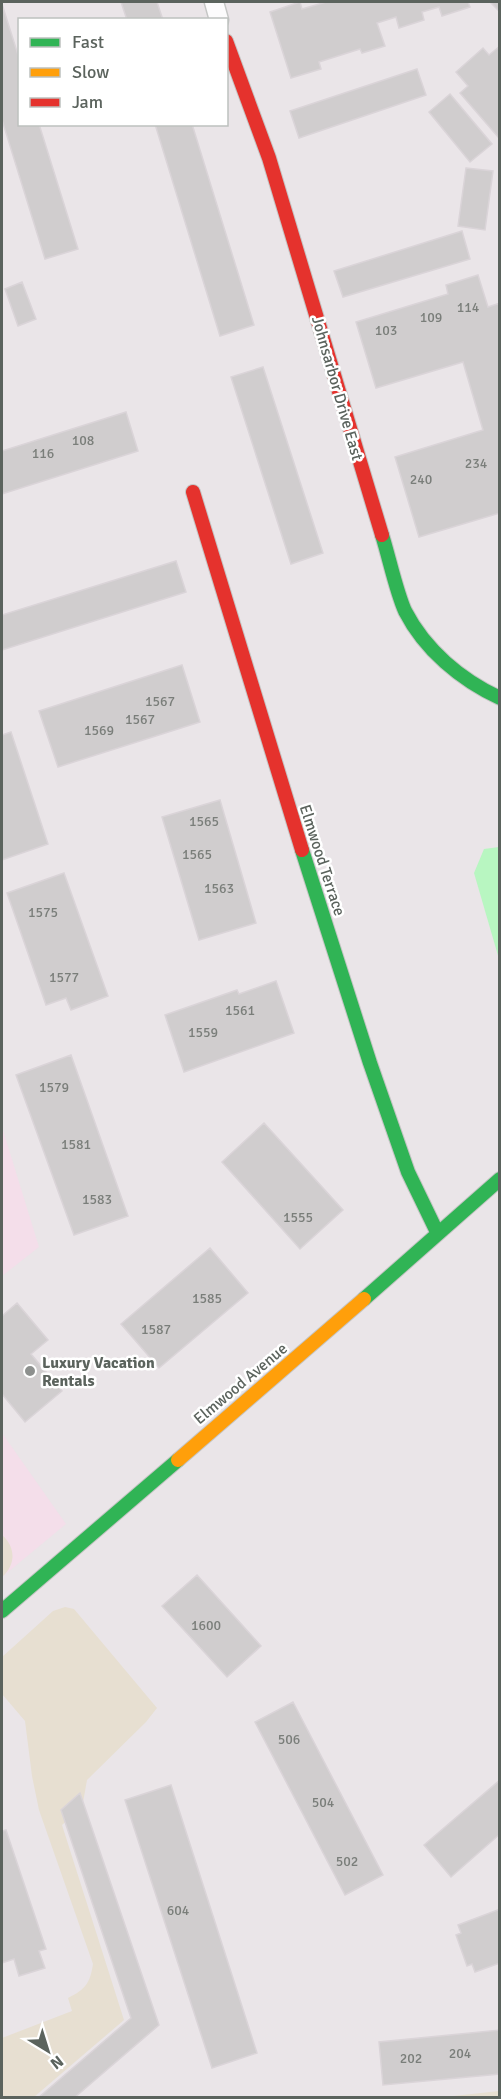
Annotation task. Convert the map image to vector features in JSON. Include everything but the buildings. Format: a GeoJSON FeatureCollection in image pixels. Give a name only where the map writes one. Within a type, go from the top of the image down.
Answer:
{"type":"FeatureCollection","features":[{"type":"Feature","properties":{"kind":"street"},"geometry":{"type":"LineString","coordinates":[[214,2],[218,18]]}},
{"type":"Feature","properties":{"kind":"street","name":"Johnsarbor Drive East"},"geometry":{"type":"LineString","coordinates":[[228,46],[269,158],[405,610],[426,643],[446,664],[464,679],[500,698]]}},
{"type":"Feature","properties":{"kind":"street","name":"Elmwood Terrace"},"geometry":{"type":"LineString","coordinates":[[193,492],[270,750],[370,1063],[408,1172],[437,1232]]}},
{"type":"Feature","properties":{"kind":"street","name":"Elmwood Avenue"},"geometry":{"type":"LineString","coordinates":[[2,1611],[331,1328],[437,1232],[500,1179]]}},
{"type":"Feature","properties":{"kind":"shaded area"},"geometry":{"type":"Polygon","coordinates":[[[500,847],[499,959],[474,873],[484,849],[500,847]]]}},
{"type":"Feature","properties":{"kind":"shaded area"},"geometry":{"type":"Polygon","coordinates":[[[2,1127],[39,1247],[2,1276],[2,1127]]]}},
{"type":"Feature","properties":{"kind":"shaded area"},"geometry":{"type":"Polygon","coordinates":[[[2,1433],[66,1524],[2,1577],[2,1433]]]}},
{"type":"Feature","properties":{"kind":"shaded area"},"geometry":{"type":"Polygon","coordinates":[[[2,1535],[12,1550],[12,1562],[2,1577],[2,1535]]]}},
{"type":"Feature","properties":{"kind":"shaded area"},"geometry":{"type":"Polygon","coordinates":[[[65,1607],[74,1609],[157,1708],[146,1722],[87,1780],[82,1808],[62,1825],[124,2020],[34,2097],[2,2097],[2,2038],[72,2011],[68,1998],[86,1985],[93,1964],[39,1810],[25,1721],[2,1694],[2,1657],[53,1611],[65,1607]]]}},
{"type":"Feature","properties":{"kind":"shaded area"},"geometry":{"type":"Polygon","coordinates":[[[499,2091],[499,2097],[444,2097],[499,2091]]]}},
{"type":"Feature","properties":{"kind":"traffic: fast"},"geometry":{"type":"LineString","coordinates":[[382,535],[405,611],[423,639],[458,673],[500,698]]}},
{"type":"Feature","properties":{"kind":"traffic: fast"},"geometry":{"type":"LineString","coordinates":[[302,850],[370,1063],[408,1172],[437,1232]]}},
{"type":"Feature","properties":{"kind":"traffic: fast"},"geometry":{"type":"LineString","coordinates":[[364,1299],[500,1179]]}},
{"type":"Feature","properties":{"kind":"traffic: fast"},"geometry":{"type":"LineString","coordinates":[[2,1611],[178,1460]]}},
{"type":"Feature","properties":{"kind":"traffic: slow"},"geometry":{"type":"LineString","coordinates":[[178,1460],[364,1299]]}},
{"type":"Feature","properties":{"kind":"traffic: jam"},"geometry":{"type":"LineString","coordinates":[[228,46],[269,158],[382,535]]}},
{"type":"Feature","properties":{"kind":"traffic: jam"},"geometry":{"type":"LineString","coordinates":[[193,492],[302,850]]}},
{"type":"Feature","properties":{"kind":"place","name":"Luxury Vacation Rentals"},"geometry":{"type":"Point","coordinates":[30,1371]}}]}
